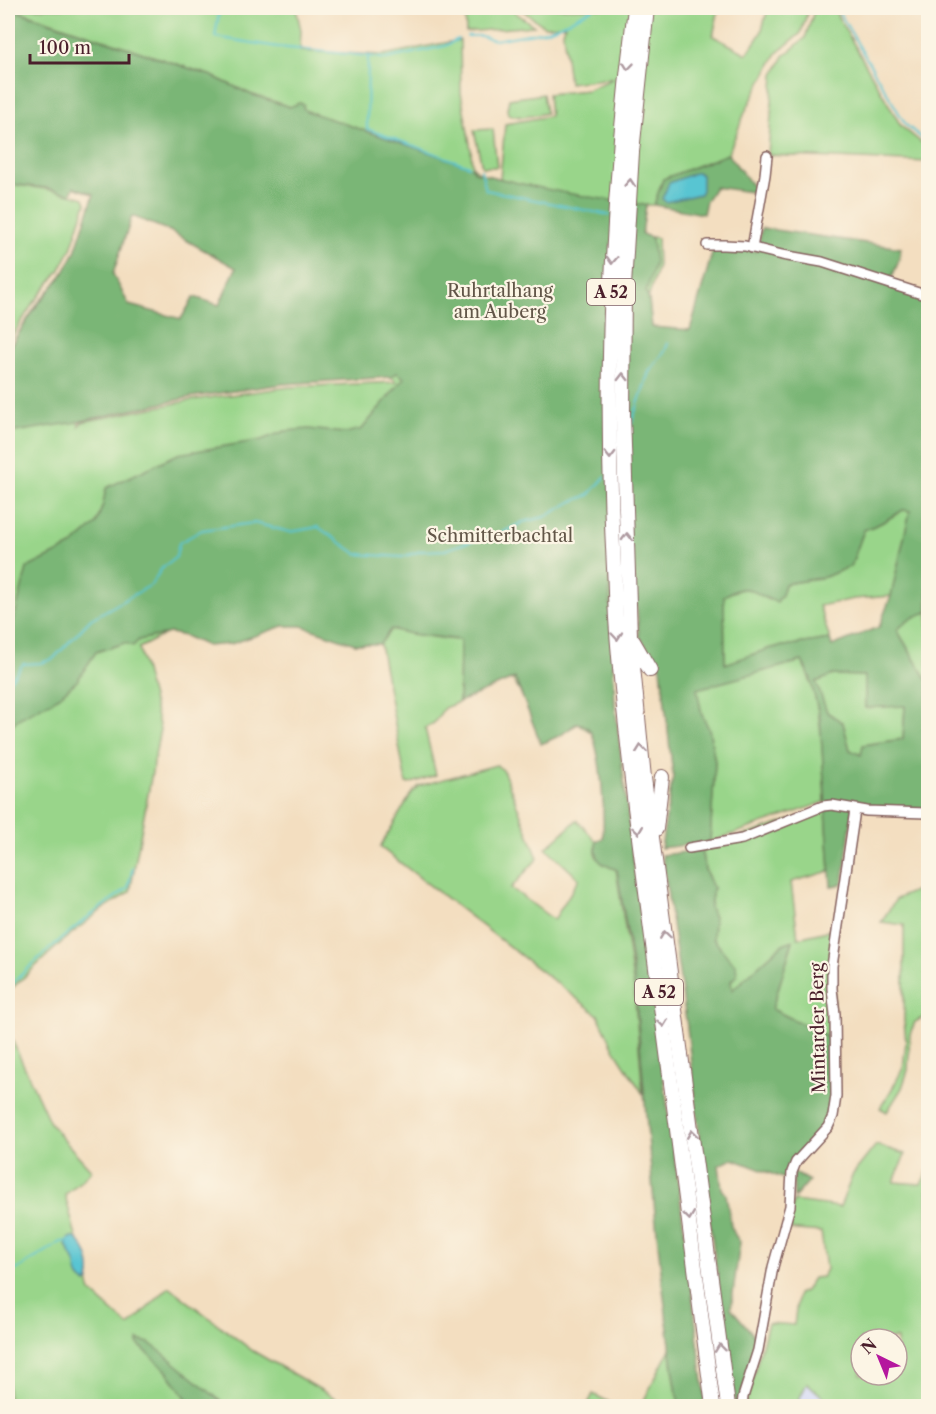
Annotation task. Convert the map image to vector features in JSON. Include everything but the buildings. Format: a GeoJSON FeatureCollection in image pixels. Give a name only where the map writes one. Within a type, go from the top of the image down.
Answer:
{"type":"FeatureCollection","features":[{"type":"Feature","properties":{"kind":"highway","name":"A 52"},"geometry":{"type":"LineString","coordinates":[[635,8],[619,150],[611,294],[609,436],[621,576],[630,636],[653,849],[728,1407]]}},
{"type":"Feature","properties":{"kind":"highway","name":"A 52"},"geometry":{"type":"LineString","coordinates":[[647,8],[632,152],[624,286],[621,576],[616,615],[635,807],[713,1407]]}},
{"type":"Feature","properties":{"kind":"highway"},"geometry":{"type":"LineString","coordinates":[[630,636],[650,670]]}},
{"type":"Feature","properties":{"kind":"highway"},"geometry":{"type":"LineString","coordinates":[[653,849],[662,777]]}},
{"type":"Feature","properties":{"kind":"street"},"geometry":{"type":"LineString","coordinates":[[752,248],[767,156]]}},
{"type":"Feature","properties":{"kind":"street"},"geometry":{"type":"LineString","coordinates":[[707,245],[724,244],[752,248],[834,265],[928,296]]}},
{"type":"Feature","properties":{"kind":"street"},"geometry":{"type":"LineString","coordinates":[[689,848],[742,839],[822,806],[926,813]]}},
{"type":"Feature","properties":{"kind":"street","name":"Mintarder Berg"},"geometry":{"type":"LineString","coordinates":[[742,1407],[758,1350],[773,1267],[790,1206],[792,1172],[796,1162],[828,1127],[833,1116],[836,1096],[832,966],[855,810]]}},
{"type":"Feature","properties":{"kind":"shaded area"},"geometry":{"type":"Polygon","coordinates":[[[807,1383],[833,1406],[796,1406],[807,1383]]]}},
{"type":"Feature","properties":{"kind":"green space"},"geometry":{"type":"Polygon","coordinates":[[[8,8],[212,76],[250,94],[290,107],[299,103],[304,104],[303,108],[307,111],[472,167],[475,172],[560,192],[646,205],[642,234],[652,238],[655,263],[646,292],[652,327],[690,330],[713,250],[717,248],[757,251],[762,228],[901,248],[898,263],[888,286],[928,299],[928,612],[911,619],[897,630],[928,682],[928,811],[853,807],[843,884],[831,886],[820,718],[810,677],[802,661],[697,689],[702,715],[709,729],[715,762],[710,842],[661,848],[673,776],[661,668],[639,636],[634,575],[609,578],[615,705],[634,867],[678,1181],[706,1406],[679,1406],[659,1251],[631,960],[617,870],[602,863],[596,853],[596,841],[603,839],[603,794],[597,751],[588,728],[577,723],[561,735],[541,744],[515,678],[459,702],[460,640],[391,629],[380,644],[355,644],[302,626],[283,626],[231,644],[207,646],[185,636],[170,633],[139,640],[133,646],[125,643],[96,652],[77,681],[56,699],[18,719],[8,729],[8,631],[15,615],[27,568],[71,546],[96,524],[106,488],[178,454],[261,440],[285,431],[309,429],[345,433],[362,429],[404,378],[397,373],[391,377],[283,384],[191,397],[77,422],[8,433],[8,350],[36,307],[63,274],[75,252],[94,194],[74,187],[71,194],[46,188],[8,184],[8,8]],[[132,216],[113,274],[129,305],[181,319],[194,297],[219,305],[236,268],[170,231],[132,216]],[[903,510],[864,530],[851,566],[825,577],[785,584],[777,602],[747,589],[734,591],[724,596],[725,664],[771,648],[830,639],[832,646],[879,627],[891,596],[910,511],[903,510]],[[833,675],[816,682],[827,712],[843,723],[850,750],[861,755],[863,745],[903,739],[905,706],[865,708],[865,676],[833,675]]]}},
{"type":"Feature","properties":{"kind":"green space"},"geometry":{"type":"Polygon","coordinates":[[[10,8],[296,8],[301,30],[300,51],[383,55],[460,40],[461,93],[472,166],[481,174],[500,179],[505,124],[550,116],[548,94],[587,90],[614,78],[569,83],[563,32],[565,25],[544,26],[519,8],[719,8],[713,36],[747,54],[761,33],[770,8],[809,8],[801,33],[777,53],[746,110],[728,154],[663,179],[654,205],[646,205],[641,235],[657,238],[658,266],[648,299],[652,328],[690,330],[686,354],[630,498],[599,737],[578,724],[546,742],[488,636],[460,645],[459,702],[444,708],[434,723],[425,728],[436,775],[409,784],[406,783],[380,644],[391,629],[456,640],[444,632],[284,619],[181,626],[139,648],[160,729],[130,892],[104,908],[66,938],[8,992],[8,350],[10,346],[49,290],[120,303],[70,384],[79,426],[82,422],[192,400],[290,387],[397,382],[290,296],[237,260],[115,203],[71,186],[288,106],[250,94],[212,76],[10,8]]]}},
{"type":"Feature","properties":{"kind":"green space"},"geometry":{"type":"Polygon","coordinates":[[[465,8],[509,8],[534,26],[466,32],[465,8]]]}},
{"type":"Feature","properties":{"kind":"green space"},"geometry":{"type":"Polygon","coordinates":[[[815,8],[836,8],[837,15],[901,126],[928,148],[928,162],[768,155],[774,75],[784,56],[805,38],[815,8]]]}},
{"type":"Feature","properties":{"kind":"green space"},"geometry":{"type":"Polygon","coordinates":[[[543,94],[546,113],[521,117],[508,114],[509,99],[543,94]]]}},
{"type":"Feature","properties":{"kind":"green space"},"geometry":{"type":"Polygon","coordinates":[[[493,129],[497,167],[482,167],[474,130],[493,129]]]}},
{"type":"Feature","properties":{"kind":"green space"},"geometry":{"type":"Polygon","coordinates":[[[728,154],[758,193],[715,187],[706,201],[703,214],[654,205],[663,179],[728,154]]]}},
{"type":"Feature","properties":{"kind":"green space"},"geometry":{"type":"Polygon","coordinates":[[[8,184],[65,193],[84,198],[86,203],[71,249],[59,271],[32,305],[8,343],[8,184]]]}},
{"type":"Feature","properties":{"kind":"green space"},"geometry":{"type":"Polygon","coordinates":[[[903,510],[910,511],[891,596],[854,599],[819,606],[830,639],[771,648],[725,664],[724,596],[737,590],[747,589],[768,600],[782,595],[785,584],[825,577],[851,566],[864,530],[903,510]]]}},
{"type":"Feature","properties":{"kind":"green space"},"geometry":{"type":"Polygon","coordinates":[[[928,612],[928,682],[897,630],[911,619],[928,612]]]}},
{"type":"Feature","properties":{"kind":"green space"},"geometry":{"type":"Polygon","coordinates":[[[802,661],[814,695],[821,730],[825,802],[710,842],[715,762],[709,729],[702,715],[696,689],[802,661]]]}},
{"type":"Feature","properties":{"kind":"green space"},"geometry":{"type":"Polygon","coordinates":[[[833,675],[866,676],[865,708],[905,705],[903,739],[868,744],[861,755],[850,750],[843,723],[827,712],[815,682],[833,675]]]}},
{"type":"Feature","properties":{"kind":"green space"},"geometry":{"type":"Polygon","coordinates":[[[496,765],[503,770],[538,858],[511,888],[554,920],[579,879],[546,848],[577,820],[596,841],[596,856],[616,869],[634,988],[643,1094],[614,1049],[598,1015],[380,847],[411,794],[419,786],[496,765]]]}},
{"type":"Feature","properties":{"kind":"green space"},"geometry":{"type":"Polygon","coordinates":[[[826,808],[830,871],[791,882],[798,938],[835,929],[833,1039],[772,1009],[793,941],[783,944],[731,991],[727,963],[722,950],[713,939],[714,918],[710,907],[713,888],[705,869],[701,850],[826,808]]]}},
{"type":"Feature","properties":{"kind":"green space"},"geometry":{"type":"Polygon","coordinates":[[[701,850],[705,870],[713,888],[710,907],[714,918],[713,939],[736,965],[737,975],[731,981],[732,990],[783,944],[793,940],[772,1009],[833,1039],[829,1061],[833,1098],[828,1120],[793,1160],[785,1179],[733,1159],[719,1165],[731,1226],[740,1242],[731,1308],[757,1339],[739,1406],[735,1406],[704,1179],[687,1027],[662,855],[701,850]]]}},
{"type":"Feature","properties":{"kind":"green space"},"geometry":{"type":"Polygon","coordinates":[[[928,885],[928,1015],[915,1022],[910,1034],[908,1070],[902,1088],[887,1112],[880,1108],[903,1068],[906,1041],[904,925],[881,922],[896,899],[928,885]]]}},
{"type":"Feature","properties":{"kind":"green space"},"geometry":{"type":"Polygon","coordinates":[[[8,1031],[50,1123],[92,1171],[65,1195],[91,1292],[129,1326],[169,1287],[253,1351],[349,1406],[222,1406],[223,1403],[149,1343],[138,1344],[166,1370],[194,1406],[64,1406],[42,1400],[40,1406],[8,1406],[8,1031]]]}},
{"type":"Feature","properties":{"kind":"green space"},"geometry":{"type":"Polygon","coordinates":[[[876,1145],[905,1154],[894,1182],[921,1184],[928,1171],[928,1406],[833,1406],[807,1383],[796,1406],[745,1406],[768,1323],[794,1325],[798,1294],[805,1291],[813,1278],[822,1277],[826,1269],[821,1232],[786,1229],[794,1201],[840,1207],[853,1174],[876,1145]]]}},
{"type":"Feature","properties":{"kind":"green space"},"geometry":{"type":"Polygon","coordinates":[[[793,1172],[809,1181],[794,1198],[793,1172]]]}},
{"type":"Feature","properties":{"kind":"green space"},"geometry":{"type":"Polygon","coordinates":[[[138,1340],[149,1343],[163,1353],[223,1403],[222,1406],[194,1406],[166,1370],[138,1344],[138,1340]]]}},
{"type":"Feature","properties":{"kind":"green space"},"geometry":{"type":"Polygon","coordinates":[[[670,1349],[679,1406],[641,1406],[670,1349]]]}},
{"type":"Feature","properties":{"kind":"green space"},"geometry":{"type":"Polygon","coordinates":[[[593,1394],[617,1406],[587,1406],[593,1394]]]}},
{"type":"Feature","properties":{"kind":"water"},"geometry":{"type":"Polygon","coordinates":[[[697,172],[702,175],[700,194],[666,202],[662,199],[669,183],[697,172]]]}},
{"type":"Feature","properties":{"kind":"water"},"geometry":{"type":"Polygon","coordinates":[[[69,1238],[76,1238],[88,1258],[90,1275],[86,1283],[78,1276],[66,1245],[69,1238]]]}},
{"type":"Feature","properties":{"kind":"waterway"},"geometry":{"type":"LineString","coordinates":[[218,8],[215,37],[278,47],[368,56],[367,129],[469,166]]}},
{"type":"Feature","properties":{"kind":"waterway"},"geometry":{"type":"LineString","coordinates":[[467,36],[481,36],[495,40],[545,31],[594,8]]}},
{"type":"Feature","properties":{"kind":"waterway"},"geometry":{"type":"LineString","coordinates":[[839,8],[840,14],[906,125],[928,143]]}},
{"type":"Feature","properties":{"kind":"waterway"},"geometry":{"type":"LineString","coordinates":[[369,56],[386,59],[445,46],[458,39]]}},
{"type":"Feature","properties":{"kind":"waterway"},"geometry":{"type":"LineString","coordinates":[[481,170],[486,190],[609,215]]}},
{"type":"Feature","properties":{"kind":"waterway"},"geometry":{"type":"LineString","coordinates":[[629,430],[649,372],[665,351],[668,343]]}},
{"type":"Feature","properties":{"kind":"waterway"},"geometry":{"type":"LineString","coordinates":[[8,683],[23,664],[41,663],[53,659],[91,619],[151,585],[162,568],[176,557],[179,543],[202,530],[254,523],[290,532],[318,527],[357,554],[402,557],[421,551],[445,550],[500,534],[523,522],[545,517],[589,495],[605,477]]}},
{"type":"Feature","properties":{"kind":"waterway"},"geometry":{"type":"LineString","coordinates":[[8,988],[65,935],[128,888],[133,867]]}},
{"type":"Feature","properties":{"kind":"waterway"},"geometry":{"type":"LineString","coordinates":[[8,1275],[61,1242],[68,1241]]}},
{"type":"Feature","properties":{"kind":"park label","name":"Ruhrtalhang am Auberg"},"geometry":{"type":"Point","coordinates":[500,301]}},
{"type":"Feature","properties":{"kind":"park label","name":"Schmitterbachtal"},"geometry":{"type":"Point","coordinates":[500,536]}}]}
